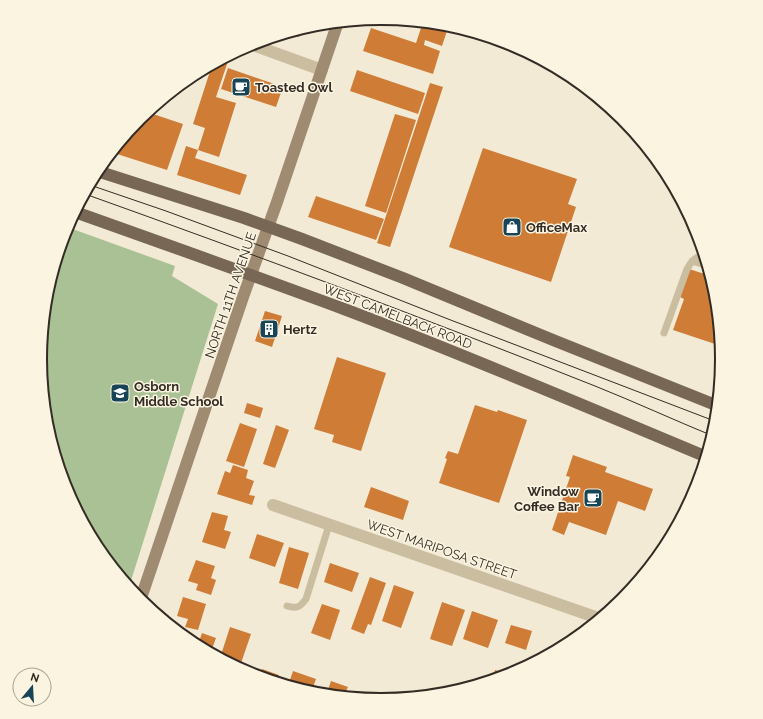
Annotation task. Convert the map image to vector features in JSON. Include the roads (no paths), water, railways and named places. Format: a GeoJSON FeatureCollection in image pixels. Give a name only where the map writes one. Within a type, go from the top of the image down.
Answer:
{"type":"FeatureCollection","features":[{"type":"Feature","properties":{"kind":"main road"},"geometry":{"type":"LineString","coordinates":[[104,173],[302,239],[403,278],[713,404]]}},
{"type":"Feature","properties":{"kind":"main road","name":"WEST CAMELBACK ROAD"},"geometry":{"type":"LineString","coordinates":[[80,214],[251,275],[428,342],[702,455]]}},
{"type":"Feature","properties":{"kind":"street","name":"NORTH 11TH AVENUE"},"geometry":{"type":"LineString","coordinates":[[143,593],[251,275],[278,202],[336,28]]}},
{"type":"Feature","properties":{"kind":"street"},"geometry":{"type":"LineString","coordinates":[[260,48],[322,70]]}},
{"type":"Feature","properties":{"kind":"street","name":"WEST MARIPOSA STREET"},"geometry":{"type":"LineString","coordinates":[[273,505],[595,617]]}},
{"type":"Feature","properties":{"kind":"lane"},"geometry":{"type":"LineString","coordinates":[[664,333],[686,269],[692,260],[699,256]]}},
{"type":"Feature","properties":{"kind":"lane"},"geometry":{"type":"LineString","coordinates":[[692,260],[702,264]]}},
{"type":"Feature","properties":{"kind":"lane"},"geometry":{"type":"LineString","coordinates":[[287,606],[294,608],[301,606],[306,599],[330,525]]}},
{"type":"Feature","properties":{"kind":"tram line"},"geometry":{"type":"LineString","coordinates":[[95,187],[288,256],[711,420]]}},
{"type":"Feature","properties":{"kind":"tram line"},"geometry":{"type":"LineString","coordinates":[[90,196],[468,336],[610,392],[708,434]]}},
{"type":"Feature","properties":{"kind":"place","name":"Toasted Owl"},"geometry":{"type":"Point","coordinates":[241,87]}},
{"type":"Feature","properties":{"kind":"place","name":"OfficeMax"},"geometry":{"type":"Point","coordinates":[512,227]}},
{"type":"Feature","properties":{"kind":"place","name":"Hertz"},"geometry":{"type":"Point","coordinates":[269,329]}},
{"type":"Feature","properties":{"kind":"place","name":"Osborn Middle School"},"geometry":{"type":"Point","coordinates":[120,393]}},
{"type":"Feature","properties":{"kind":"place","name":"Window Coffee Bar"},"geometry":{"type":"Point","coordinates":[593,498]}}]}
